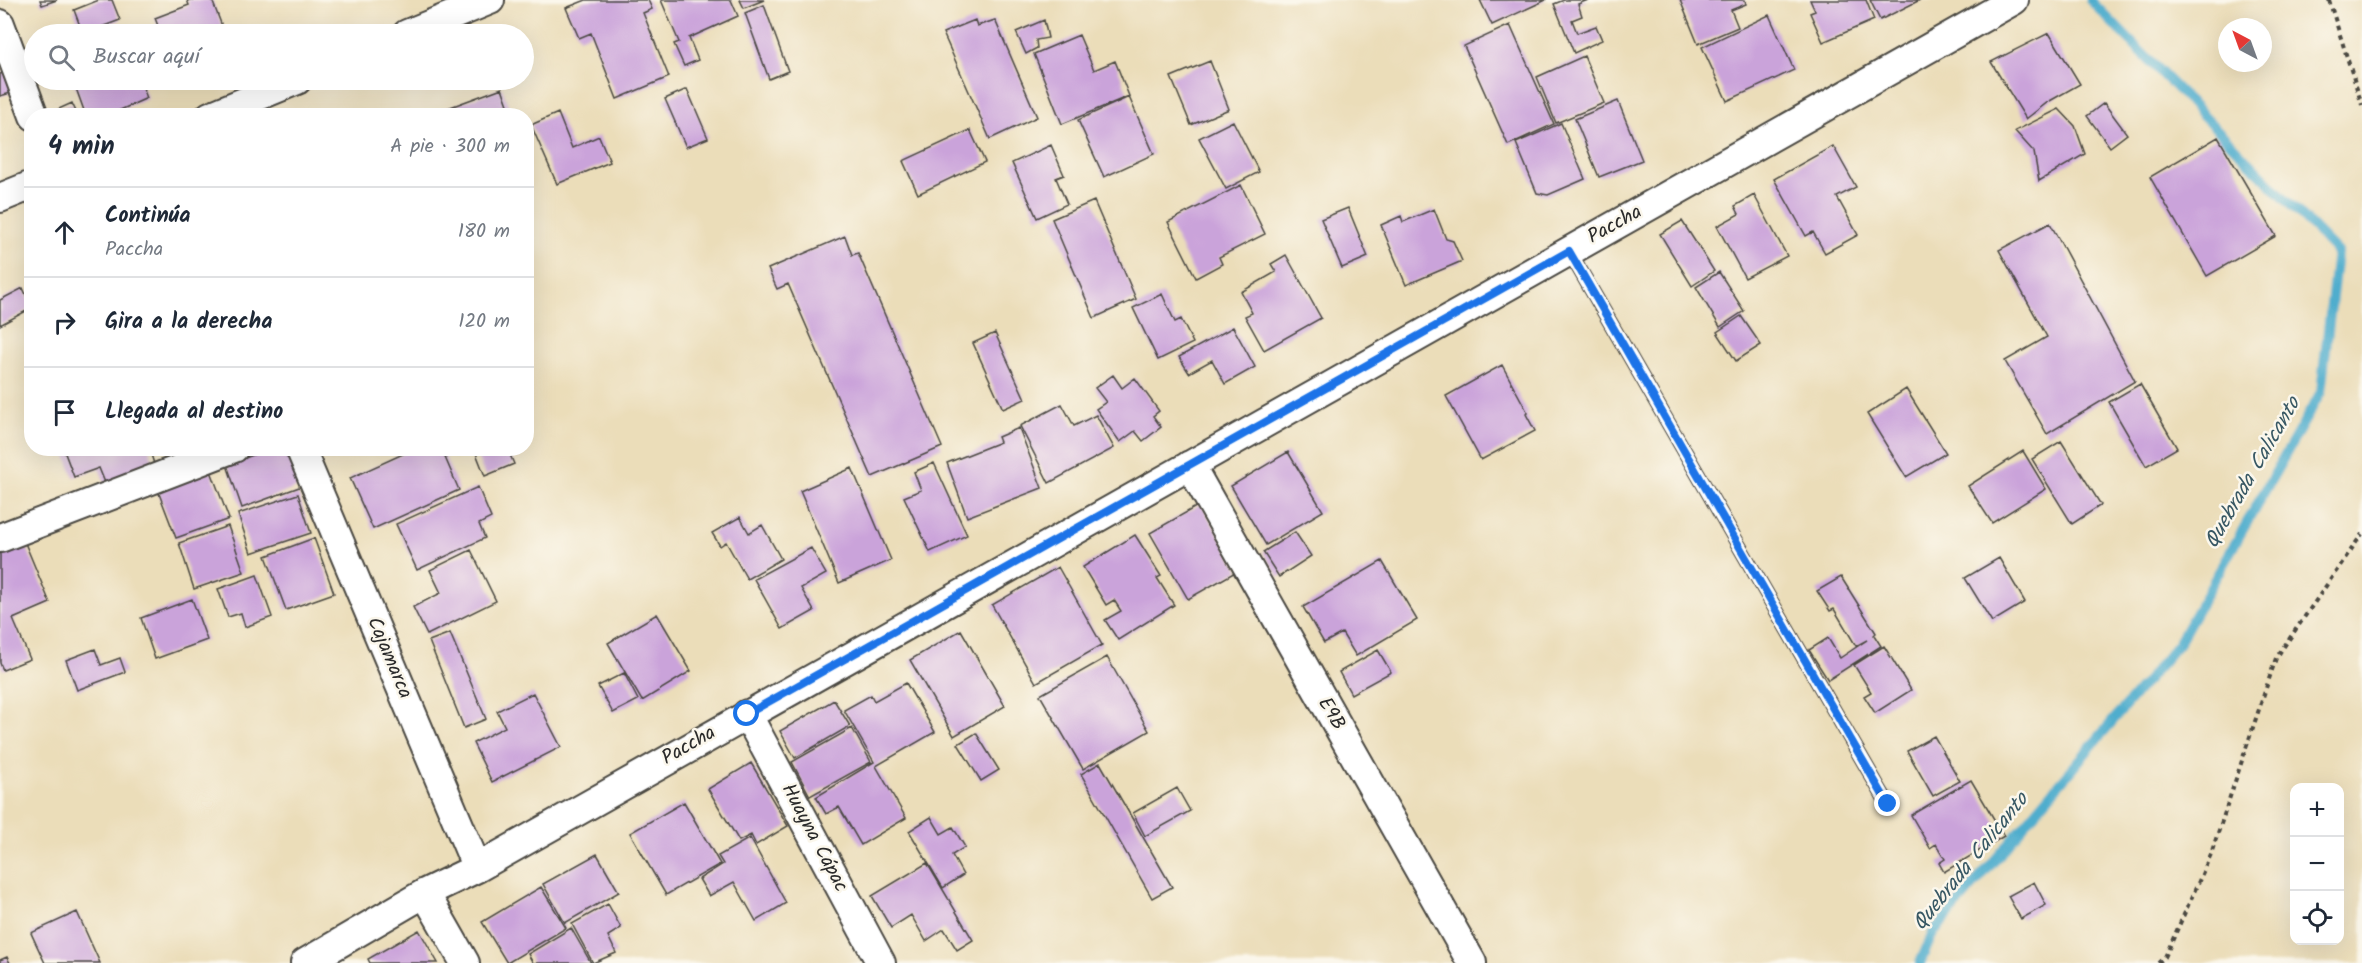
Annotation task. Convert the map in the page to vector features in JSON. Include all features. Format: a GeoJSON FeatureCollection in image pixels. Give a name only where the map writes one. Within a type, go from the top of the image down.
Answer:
{"type":"FeatureCollection","features":[{"type":"Feature","properties":{"kind":"street"},"geometry":{"type":"LineString","coordinates":[[431,24],[490,0]]}},
{"type":"Feature","properties":{"kind":"street","name":"Paccha"},"geometry":{"type":"LineString","coordinates":[[305,963],[425,893],[477,868],[1569,251],[2000,3]]}},
{"type":"Feature","properties":{"kind":"street"},"geometry":{"type":"LineString","coordinates":[[0,24],[24,89]]}},
{"type":"Feature","properties":{"kind":"street"},"geometry":{"type":"LineString","coordinates":[[24,90],[31,108]]}},
{"type":"Feature","properties":{"kind":"street"},"geometry":{"type":"LineString","coordinates":[[229,108],[273,90]]}},
{"type":"Feature","properties":{"kind":"street"},"geometry":{"type":"LineString","coordinates":[[0,198],[24,188]]}},
{"type":"Feature","properties":{"kind":"street"},"geometry":{"type":"LineString","coordinates":[[0,538],[213,456]]}},
{"type":"Feature","properties":{"kind":"street","name":"Cajamarca"},"geometry":{"type":"LineString","coordinates":[[303,456],[477,868]]}},
{"type":"Feature","properties":{"kind":"street","name":"E9B"},"geometry":{"type":"LineString","coordinates":[[1190,465],[1473,963]]}},
{"type":"Feature","properties":{"kind":"street","name":"Huayna Cápac"},"geometry":{"type":"LineString","coordinates":[[747,714],[881,963]]}},
{"type":"Feature","properties":{"kind":"street"},"geometry":{"type":"LineString","coordinates":[[425,893],[465,963]]}},
{"type":"Feature","properties":{"kind":"lane"},"geometry":{"type":"LineString","coordinates":[[1569,251],[1888,804]]}},
{"type":"Feature","properties":{"kind":"path"},"geometry":{"type":"LineString","coordinates":[[2329,0],[2362,105]]}},
{"type":"Feature","properties":{"kind":"path"},"geometry":{"type":"LineString","coordinates":[[2158,963],[2165,957],[2211,854],[2277,658],[2362,534]]}},
{"type":"Feature","properties":{"kind":"building"},"geometry":{"type":"Polygon","coordinates":[[[40,0],[57,0],[42,5],[40,0]]]}},
{"type":"Feature","properties":{"kind":"building"},"geometry":{"type":"Polygon","coordinates":[[[99,0],[112,0],[120,20],[109,24],[79,24],[74,10],[99,0]]]}},
{"type":"Feature","properties":{"kind":"building"},"geometry":{"type":"Polygon","coordinates":[[[187,0],[212,0],[221,24],[157,24],[155,18],[189,5],[187,0]]]}},
{"type":"Feature","properties":{"kind":"building"},"geometry":{"type":"Polygon","coordinates":[[[586,0],[648,0],[652,9],[643,13],[669,77],[617,99],[591,33],[579,38],[566,8],[586,0]]]}},
{"type":"Feature","properties":{"kind":"building"},"geometry":{"type":"Polygon","coordinates":[[[661,0],[731,0],[738,16],[689,38],[698,60],[684,66],[674,44],[679,42],[661,0]]]}},
{"type":"Feature","properties":{"kind":"building"},"geometry":{"type":"Polygon","coordinates":[[[740,0],[764,0],[744,8],[740,0]]]}},
{"type":"Feature","properties":{"kind":"building"},"geometry":{"type":"Polygon","coordinates":[[[1480,0],[1546,0],[1492,25],[1480,0]]]}},
{"type":"Feature","properties":{"kind":"building"},"geometry":{"type":"Polygon","coordinates":[[[1564,0],[1588,0],[1578,4],[1582,16],[1572,20],[1577,33],[1596,26],[1602,40],[1574,53],[1554,4],[1564,0]]]}},
{"type":"Feature","properties":{"kind":"building"},"geometry":{"type":"Polygon","coordinates":[[[1680,0],[1745,0],[1746,4],[1731,10],[1738,27],[1698,44],[1680,0]]]}},
{"type":"Feature","properties":{"kind":"building"},"geometry":{"type":"Polygon","coordinates":[[[1810,0],[1866,0],[1874,20],[1823,42],[1810,13],[1815,11],[1810,0]]]}},
{"type":"Feature","properties":{"kind":"building"},"geometry":{"type":"Polygon","coordinates":[[[1870,0],[1920,0],[1880,20],[1870,0]]]}},
{"type":"Feature","properties":{"kind":"building"},"geometry":{"type":"Polygon","coordinates":[[[764,5],[788,71],[769,79],[745,13],[764,5]]]}},
{"type":"Feature","properties":{"kind":"building"},"geometry":{"type":"Polygon","coordinates":[[[1769,15],[1794,70],[1727,101],[1702,47],[1769,15]]]}},
{"type":"Feature","properties":{"kind":"building"},"geometry":{"type":"Polygon","coordinates":[[[975,20],[977,26],[995,20],[1037,117],[990,139],[943,33],[975,20]]]}},
{"type":"Feature","properties":{"kind":"building"},"geometry":{"type":"Polygon","coordinates":[[[1044,20],[1048,38],[1036,40],[1037,48],[1026,54],[1016,32],[1044,20]]]}},
{"type":"Feature","properties":{"kind":"building"},"geometry":{"type":"Polygon","coordinates":[[[1510,25],[1554,124],[1508,145],[1464,46],[1510,25]]]}},
{"type":"Feature","properties":{"kind":"building"},"geometry":{"type":"Polygon","coordinates":[[[2049,33],[2080,84],[2048,102],[2026,119],[1991,62],[2049,33]]]}},
{"type":"Feature","properties":{"kind":"building"},"geometry":{"type":"Polygon","coordinates":[[[1079,35],[1094,70],[1115,61],[1129,96],[1062,124],[1034,54],[1079,35]]]}},
{"type":"Feature","properties":{"kind":"building"},"geometry":{"type":"Polygon","coordinates":[[[1584,56],[1604,103],[1556,123],[1537,77],[1584,56]]]}},
{"type":"Feature","properties":{"kind":"building"},"geometry":{"type":"Polygon","coordinates":[[[1210,61],[1229,109],[1191,125],[1171,77],[1210,61]]]}},
{"type":"Feature","properties":{"kind":"building"},"geometry":{"type":"Polygon","coordinates":[[[11,70],[18,91],[0,96],[0,74],[11,70]]]}},
{"type":"Feature","properties":{"kind":"building"},"geometry":{"type":"Polygon","coordinates":[[[687,89],[708,138],[686,147],[665,99],[687,89]]]}},
{"type":"Feature","properties":{"kind":"building"},"geometry":{"type":"Polygon","coordinates":[[[77,90],[144,90],[147,98],[125,108],[83,108],[77,90]]]}},
{"type":"Feature","properties":{"kind":"building"},"geometry":{"type":"Polygon","coordinates":[[[497,90],[503,90],[509,108],[448,108],[497,90]]]}},
{"type":"Feature","properties":{"kind":"building"},"geometry":{"type":"Polygon","coordinates":[[[1129,97],[1154,154],[1104,177],[1078,120],[1129,97]]]}},
{"type":"Feature","properties":{"kind":"building"},"geometry":{"type":"Polygon","coordinates":[[[1618,101],[1642,160],[1599,177],[1575,119],[1618,101]]]}},
{"type":"Feature","properties":{"kind":"building"},"geometry":{"type":"Polygon","coordinates":[[[72,103],[74,108],[61,108],[72,103]]]}},
{"type":"Feature","properties":{"kind":"building"},"geometry":{"type":"Polygon","coordinates":[[[2104,103],[2127,134],[2110,147],[2087,116],[2104,103]]]}},
{"type":"Feature","properties":{"kind":"building"},"geometry":{"type":"Polygon","coordinates":[[[2059,109],[2075,126],[2085,154],[2039,181],[2034,152],[2015,131],[2059,109]]]}},
{"type":"Feature","properties":{"kind":"building"},"geometry":{"type":"Polygon","coordinates":[[[558,113],[572,148],[599,136],[610,162],[557,184],[534,132],[534,124],[558,113]]]}},
{"type":"Feature","properties":{"kind":"building"},"geometry":{"type":"Polygon","coordinates":[[[1233,121],[1259,172],[1226,189],[1199,138],[1233,121]]]}},
{"type":"Feature","properties":{"kind":"building"},"geometry":{"type":"Polygon","coordinates":[[[1561,123],[1585,179],[1548,195],[1537,193],[1516,143],[1561,123]]]}},
{"type":"Feature","properties":{"kind":"building"},"geometry":{"type":"Polygon","coordinates":[[[970,130],[985,162],[918,194],[903,161],[970,130]]]}},
{"type":"Feature","properties":{"kind":"building"},"geometry":{"type":"Polygon","coordinates":[[[2218,137],[2276,236],[2207,276],[2150,177],[2218,137]]]}},
{"type":"Feature","properties":{"kind":"building"},"geometry":{"type":"Polygon","coordinates":[[[1051,145],[1064,175],[1056,178],[1067,204],[1037,218],[1012,163],[1051,145]]]}},
{"type":"Feature","properties":{"kind":"building"},"geometry":{"type":"Polygon","coordinates":[[[1833,146],[1856,187],[1837,197],[1858,235],[1825,253],[1813,232],[1806,236],[1774,179],[1833,146]]]}},
{"type":"Feature","properties":{"kind":"building"},"geometry":{"type":"Polygon","coordinates":[[[1241,185],[1265,234],[1219,257],[1222,264],[1196,278],[1168,222],[1241,185]]]}},
{"type":"Feature","properties":{"kind":"building"},"geometry":{"type":"Polygon","coordinates":[[[1754,195],[1787,256],[1745,278],[1717,226],[1739,214],[1735,206],[1754,195]]]}},
{"type":"Feature","properties":{"kind":"building"},"geometry":{"type":"Polygon","coordinates":[[[1094,201],[1136,299],[1094,318],[1052,219],[1094,201]]]}},
{"type":"Feature","properties":{"kind":"building"},"geometry":{"type":"Polygon","coordinates":[[[1348,208],[1368,257],[1342,268],[1321,219],[1348,208]]]}},
{"type":"Feature","properties":{"kind":"building"},"geometry":{"type":"Polygon","coordinates":[[[1434,209],[1446,239],[1453,241],[1462,261],[1406,285],[1381,225],[1401,216],[1403,222],[1434,209]]]}},
{"type":"Feature","properties":{"kind":"building"},"geometry":{"type":"Polygon","coordinates":[[[1682,221],[1714,271],[1692,286],[1660,234],[1682,221]]]}},
{"type":"Feature","properties":{"kind":"building"},"geometry":{"type":"Polygon","coordinates":[[[2050,223],[2135,381],[2047,434],[2005,361],[2047,337],[1999,250],[2050,223]]]}},
{"type":"Feature","properties":{"kind":"building"},"geometry":{"type":"Polygon","coordinates":[[[845,236],[852,255],[858,253],[942,447],[872,477],[788,284],[777,289],[768,269],[845,236]]]}},
{"type":"Feature","properties":{"kind":"building"},"geometry":{"type":"Polygon","coordinates":[[[1286,255],[1321,318],[1264,350],[1245,316],[1252,313],[1241,292],[1276,272],[1271,264],[1286,255]]]}},
{"type":"Feature","properties":{"kind":"building"},"geometry":{"type":"Polygon","coordinates":[[[1719,272],[1744,311],[1720,327],[1696,287],[1719,272]]]}},
{"type":"Feature","properties":{"kind":"building"},"geometry":{"type":"Polygon","coordinates":[[[23,288],[24,312],[0,325],[0,300],[23,288]]]}},
{"type":"Feature","properties":{"kind":"building"},"geometry":{"type":"Polygon","coordinates":[[[1162,294],[1175,322],[1181,319],[1193,343],[1158,360],[1133,308],[1162,294]]]}},
{"type":"Feature","properties":{"kind":"building"},"geometry":{"type":"Polygon","coordinates":[[[1741,316],[1761,345],[1736,361],[1717,332],[1741,316]]]}},
{"type":"Feature","properties":{"kind":"building"},"geometry":{"type":"Polygon","coordinates":[[[1233,327],[1255,367],[1225,384],[1212,360],[1189,373],[1179,357],[1233,327]]]}},
{"type":"Feature","properties":{"kind":"building"},"geometry":{"type":"Polygon","coordinates":[[[995,333],[1025,399],[1003,409],[973,343],[995,333]]]}},
{"type":"Feature","properties":{"kind":"building"},"geometry":{"type":"Polygon","coordinates":[[[1502,365],[1535,431],[1481,460],[1446,396],[1502,365]]]}},
{"type":"Feature","properties":{"kind":"building"},"geometry":{"type":"Polygon","coordinates":[[[1113,375],[1122,388],[1135,378],[1159,411],[1153,416],[1161,427],[1143,441],[1135,431],[1120,442],[1096,409],[1106,402],[1095,388],[1113,375]]]}},
{"type":"Feature","properties":{"kind":"building"},"geometry":{"type":"Polygon","coordinates":[[[2140,384],[2177,448],[2146,466],[2109,402],[2140,384]]]}},
{"type":"Feature","properties":{"kind":"building"},"geometry":{"type":"Polygon","coordinates":[[[1906,389],[1946,453],[1906,477],[1867,414],[1906,389]]]}},
{"type":"Feature","properties":{"kind":"building"},"geometry":{"type":"Polygon","coordinates":[[[1062,404],[1074,426],[1096,415],[1114,448],[1049,483],[1020,426],[1062,404]]]}},
{"type":"Feature","properties":{"kind":"building"},"geometry":{"type":"Polygon","coordinates":[[[1019,428],[1042,488],[967,517],[947,463],[1000,442],[998,437],[1019,428]]]}},
{"type":"Feature","properties":{"kind":"building"},"geometry":{"type":"Polygon","coordinates":[[[2061,441],[2101,505],[2072,524],[2032,459],[2061,441]]]}},
{"type":"Feature","properties":{"kind":"building"},"geometry":{"type":"Polygon","coordinates":[[[2023,451],[2046,489],[1992,523],[1968,486],[2023,451]]]}},
{"type":"Feature","properties":{"kind":"building"},"geometry":{"type":"Polygon","coordinates":[[[1288,452],[1323,511],[1266,545],[1231,486],[1288,452]]]}},
{"type":"Feature","properties":{"kind":"building"},"geometry":{"type":"Polygon","coordinates":[[[66,456],[152,456],[155,467],[106,485],[99,468],[74,477],[66,456]]]}},
{"type":"Feature","properties":{"kind":"building"},"geometry":{"type":"Polygon","coordinates":[[[250,456],[291,456],[302,486],[242,508],[227,465],[250,456]]]}},
{"type":"Feature","properties":{"kind":"building"},"geometry":{"type":"Polygon","coordinates":[[[398,456],[444,456],[459,490],[373,529],[350,478],[398,456]]]}},
{"type":"Feature","properties":{"kind":"building"},"geometry":{"type":"Polygon","coordinates":[[[477,456],[510,456],[514,464],[485,476],[477,456]]]}},
{"type":"Feature","properties":{"kind":"building"},"geometry":{"type":"Polygon","coordinates":[[[934,463],[967,535],[930,552],[904,497],[921,490],[914,472],[934,463]]]}},
{"type":"Feature","properties":{"kind":"building"},"geometry":{"type":"Polygon","coordinates":[[[852,468],[891,560],[839,583],[800,491],[852,468]]]}},
{"type":"Feature","properties":{"kind":"building"},"geometry":{"type":"Polygon","coordinates":[[[211,471],[229,519],[176,538],[158,491],[211,471]]]}},
{"type":"Feature","properties":{"kind":"building"},"geometry":{"type":"Polygon","coordinates":[[[478,487],[491,518],[479,524],[485,538],[417,570],[396,524],[478,487]]]}},
{"type":"Feature","properties":{"kind":"building"},"geometry":{"type":"Polygon","coordinates":[[[298,494],[311,533],[251,553],[238,514],[298,494]]]}},
{"type":"Feature","properties":{"kind":"building"},"geometry":{"type":"Polygon","coordinates":[[[1201,504],[1239,570],[1188,599],[1150,533],[1201,504]]]}},
{"type":"Feature","properties":{"kind":"building"},"geometry":{"type":"Polygon","coordinates":[[[740,517],[749,533],[762,525],[781,559],[747,579],[726,542],[720,546],[712,533],[740,517]]]}},
{"type":"Feature","properties":{"kind":"building"},"geometry":{"type":"Polygon","coordinates":[[[228,526],[244,572],[194,589],[179,543],[228,526]]]}},
{"type":"Feature","properties":{"kind":"building"},"geometry":{"type":"Polygon","coordinates":[[[1295,532],[1311,556],[1279,577],[1263,552],[1295,532]]]}},
{"type":"Feature","properties":{"kind":"building"},"geometry":{"type":"Polygon","coordinates":[[[1135,535],[1161,576],[1157,578],[1174,605],[1118,640],[1105,620],[1121,611],[1114,600],[1106,605],[1083,567],[1135,535]]]}},
{"type":"Feature","properties":{"kind":"building"},"geometry":{"type":"Polygon","coordinates":[[[314,538],[334,593],[286,610],[266,556],[314,538]]]}},
{"type":"Feature","properties":{"kind":"building"},"geometry":{"type":"Polygon","coordinates":[[[25,543],[50,603],[13,619],[30,659],[3,670],[0,663],[0,553],[25,543]]]}},
{"type":"Feature","properties":{"kind":"building"},"geometry":{"type":"Polygon","coordinates":[[[811,548],[826,574],[801,588],[814,611],[782,629],[754,579],[811,548]]]}},
{"type":"Feature","properties":{"kind":"building"},"geometry":{"type":"Polygon","coordinates":[[[471,550],[496,601],[427,635],[413,607],[441,593],[430,570],[471,550]]]}},
{"type":"Feature","properties":{"kind":"building"},"geometry":{"type":"Polygon","coordinates":[[[1999,558],[2025,602],[1992,622],[1965,578],[1999,558]]]}},
{"type":"Feature","properties":{"kind":"building"},"geometry":{"type":"Polygon","coordinates":[[[1382,561],[1417,620],[1356,656],[1342,633],[1324,643],[1303,607],[1382,561]]]}},
{"type":"Feature","properties":{"kind":"building"},"geometry":{"type":"Polygon","coordinates":[[[1058,567],[1102,645],[1036,683],[992,605],[1058,567]]]}},
{"type":"Feature","properties":{"kind":"building"},"geometry":{"type":"Polygon","coordinates":[[[257,575],[272,617],[245,627],[241,613],[228,617],[218,589],[257,575]]]}},
{"type":"Feature","properties":{"kind":"building"},"geometry":{"type":"Polygon","coordinates":[[[1841,577],[1876,633],[1874,635],[1881,646],[1828,680],[1809,650],[1828,638],[1840,658],[1867,640],[1856,646],[1834,609],[1830,611],[1817,591],[1841,577]]]}},
{"type":"Feature","properties":{"kind":"building"},"geometry":{"type":"Polygon","coordinates":[[[192,599],[207,640],[155,659],[141,618],[192,599]]]}},
{"type":"Feature","properties":{"kind":"building"},"geometry":{"type":"Polygon","coordinates":[[[657,614],[691,671],[642,701],[608,643],[657,614]]]}},
{"type":"Feature","properties":{"kind":"building"},"geometry":{"type":"Polygon","coordinates":[[[961,630],[1005,706],[954,736],[910,660],[961,630]]]}},
{"type":"Feature","properties":{"kind":"building"},"geometry":{"type":"Polygon","coordinates":[[[450,633],[486,719],[464,728],[429,641],[450,633]]]}},
{"type":"Feature","properties":{"kind":"building"},"geometry":{"type":"Polygon","coordinates":[[[1884,646],[1911,690],[1875,713],[1864,696],[1871,692],[1854,665],[1884,646]]]}},
{"type":"Feature","properties":{"kind":"building"},"geometry":{"type":"Polygon","coordinates":[[[95,649],[101,665],[120,658],[125,672],[77,690],[66,660],[95,649]]]}},
{"type":"Feature","properties":{"kind":"building"},"geometry":{"type":"Polygon","coordinates":[[[1378,650],[1391,672],[1351,694],[1339,672],[1378,650]]]}},
{"type":"Feature","properties":{"kind":"building"},"geometry":{"type":"Polygon","coordinates":[[[1107,657],[1149,731],[1083,769],[1040,695],[1107,657]]]}},
{"type":"Feature","properties":{"kind":"building"},"geometry":{"type":"Polygon","coordinates":[[[624,673],[638,700],[613,713],[598,686],[624,673]]]}},
{"type":"Feature","properties":{"kind":"building"},"geometry":{"type":"Polygon","coordinates":[[[906,683],[935,732],[876,766],[906,818],[861,845],[839,807],[826,814],[816,797],[874,762],[844,710],[871,695],[874,701],[906,683]]]}},
{"type":"Feature","properties":{"kind":"building"},"geometry":{"type":"Polygon","coordinates":[[[533,693],[561,747],[492,782],[473,743],[505,727],[497,711],[533,693]]]}},
{"type":"Feature","properties":{"kind":"building"},"geometry":{"type":"Polygon","coordinates":[[[834,700],[850,726],[795,758],[780,731],[834,700]]]}},
{"type":"Feature","properties":{"kind":"building"},"geometry":{"type":"Polygon","coordinates":[[[852,728],[871,762],[810,796],[792,762],[852,728]]]}},
{"type":"Feature","properties":{"kind":"building"},"geometry":{"type":"Polygon","coordinates":[[[976,733],[999,770],[981,781],[958,744],[976,733]]]}},
{"type":"Feature","properties":{"kind":"building"},"geometry":{"type":"Polygon","coordinates":[[[1934,736],[1960,781],[1933,796],[1907,751],[1934,736]]]}},
{"type":"Feature","properties":{"kind":"building"},"geometry":{"type":"Polygon","coordinates":[[[751,763],[788,826],[756,845],[751,835],[739,841],[708,789],[751,763]]]}},
{"type":"Feature","properties":{"kind":"building"},"geometry":{"type":"Polygon","coordinates":[[[1100,763],[1172,887],[1152,898],[1081,774],[1100,763]]]}},
{"type":"Feature","properties":{"kind":"building"},"geometry":{"type":"Polygon","coordinates":[[[1971,780],[2004,836],[1944,872],[1939,863],[1945,859],[1936,844],[1930,848],[1911,815],[1971,780]]]}},
{"type":"Feature","properties":{"kind":"building"},"geometry":{"type":"Polygon","coordinates":[[[1177,788],[1190,811],[1145,836],[1133,813],[1177,788]]]}},
{"type":"Feature","properties":{"kind":"building"},"geometry":{"type":"Polygon","coordinates":[[[684,802],[720,864],[666,895],[630,833],[684,802]]]}},
{"type":"Feature","properties":{"kind":"building"},"geometry":{"type":"Polygon","coordinates":[[[931,817],[941,834],[953,827],[965,847],[952,855],[963,875],[943,888],[909,831],[931,817]]]}},
{"type":"Feature","properties":{"kind":"building"},"geometry":{"type":"Polygon","coordinates":[[[750,838],[786,903],[756,921],[734,882],[709,896],[699,879],[723,864],[718,856],[750,838]]]}},
{"type":"Feature","properties":{"kind":"building"},"geometry":{"type":"Polygon","coordinates":[[[597,854],[619,892],[565,923],[543,884],[597,854]]]}},
{"type":"Feature","properties":{"kind":"building"},"geometry":{"type":"Polygon","coordinates":[[[927,863],[973,940],[957,950],[944,929],[926,941],[911,915],[891,928],[872,896],[927,863]]]}},
{"type":"Feature","properties":{"kind":"building"},"geometry":{"type":"Polygon","coordinates":[[[2034,882],[2046,905],[2021,919],[2008,896],[2034,882]]]}},
{"type":"Feature","properties":{"kind":"building"},"geometry":{"type":"Polygon","coordinates":[[[541,887],[566,928],[507,963],[482,922],[541,887]]]}},
{"type":"Feature","properties":{"kind":"building"},"geometry":{"type":"Polygon","coordinates":[[[608,904],[621,928],[608,936],[616,953],[593,963],[572,924],[608,904]]]}},
{"type":"Feature","properties":{"kind":"building"},"geometry":{"type":"Polygon","coordinates":[[[77,912],[100,963],[45,963],[31,933],[77,912]]]}},
{"type":"Feature","properties":{"kind":"building"},"geometry":{"type":"Polygon","coordinates":[[[571,928],[591,963],[533,963],[528,954],[571,928]]]}},
{"type":"Feature","properties":{"kind":"building"},"geometry":{"type":"Polygon","coordinates":[[[419,930],[438,963],[370,963],[368,959],[419,930]]]}},
{"type":"Feature","properties":{"kind":"building"},"geometry":{"type":"Polygon","coordinates":[[[7,957],[10,963],[0,963],[0,960],[7,957]]]}},
{"type":"Feature","properties":{"kind":"waterway","name":"Quebrada Calicanto"},"geometry":{"type":"LineString","coordinates":[[1920,963],[1933,933],[2178,644],[2321,392],[2337,252],[2090,0]]}},
{"type":"Feature","properties":{"kind":"route"},"geometry":{"type":"LineString","coordinates":[[747,714],[1569,251],[1888,804]]}}]}
